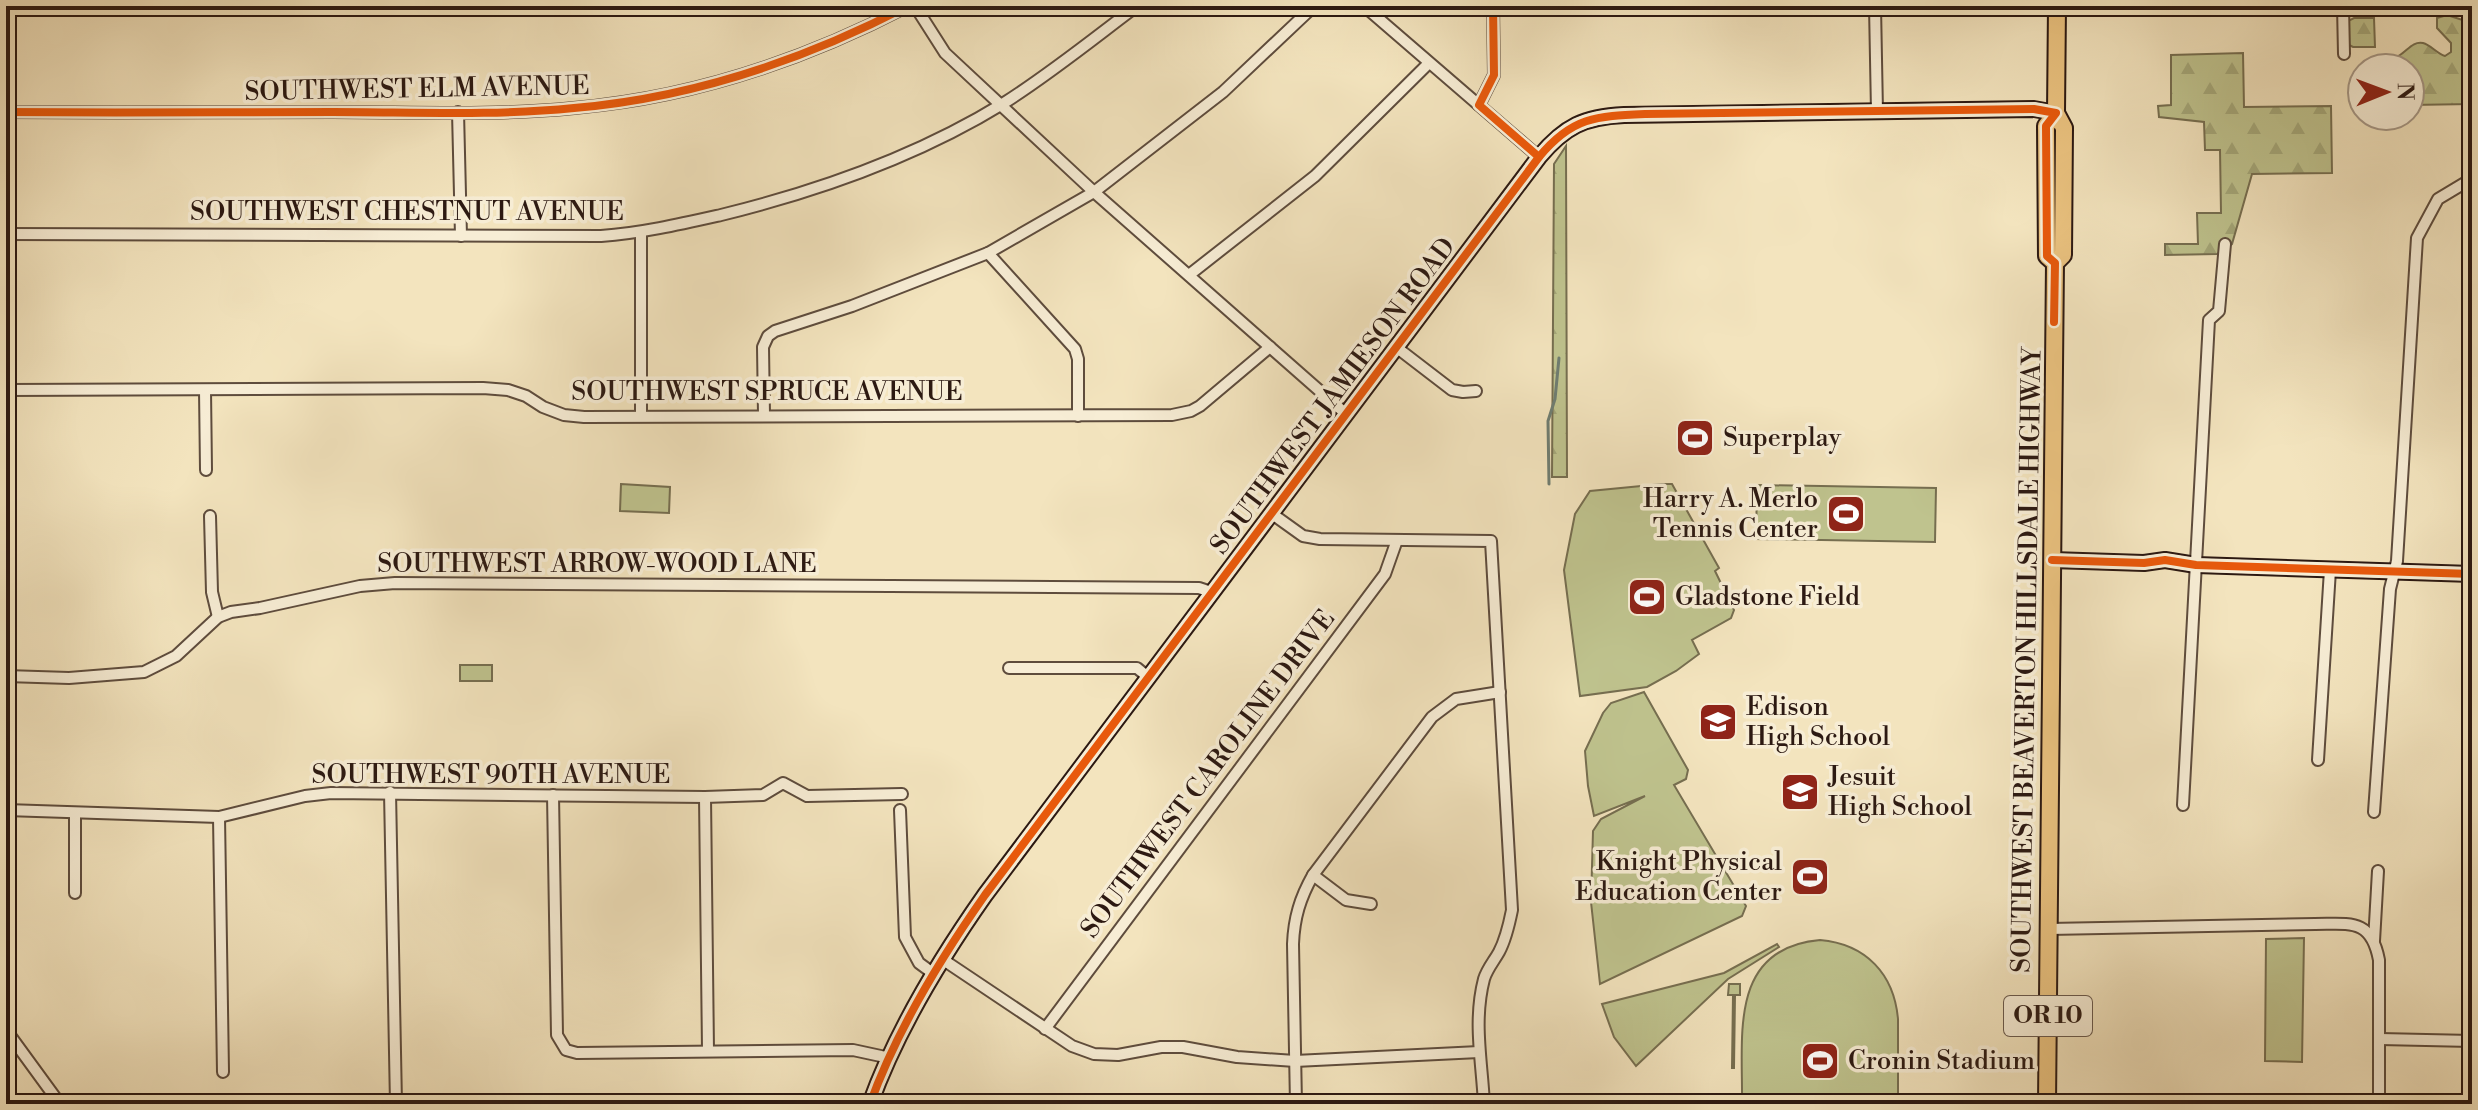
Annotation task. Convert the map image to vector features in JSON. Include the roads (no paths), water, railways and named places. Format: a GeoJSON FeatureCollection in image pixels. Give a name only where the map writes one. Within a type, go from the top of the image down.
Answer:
{"type":"FeatureCollection","features":[{"type":"Feature","properties":{"kind":"main road","name":"SOUTHWEST BEAVERTON HILLSDALE HIGHWAY"},"geometry":{"type":"LineString","coordinates":[[2047,1104],[2055,263],[2047,256],[2046,126],[2056,113],[2057,6]]}},
{"type":"Feature","properties":{"kind":"street","name":"SOUTHWEST ELM AVENUE"},"geometry":{"type":"LineString","coordinates":[[6,112],[458,112],[577,108],[642,99],[739,76],[823,47],[908,6]]}},
{"type":"Feature","properties":{"kind":"street"},"geometry":{"type":"LineString","coordinates":[[915,6],[945,53],[1094,192],[1346,414]]}},
{"type":"Feature","properties":{"kind":"street","name":"SOUTHWEST CHESTNUT AVENUE"},"geometry":{"type":"LineString","coordinates":[[6,234],[601,236],[641,232],[765,204],[810,190],[936,139],[1001,105],[1137,6]]}},
{"type":"Feature","properties":{"kind":"street"},"geometry":{"type":"LineString","coordinates":[[764,415],[763,347],[768,336],[988,253],[1094,192],[1223,92],[1314,6]]}},
{"type":"Feature","properties":{"kind":"street"},"geometry":{"type":"LineString","coordinates":[[1364,6],[1539,157]]}},
{"type":"Feature","properties":{"kind":"street"},"geometry":{"type":"LineString","coordinates":[[1479,105],[1495,71],[1493,6]]}},
{"type":"Feature","properties":{"kind":"street"},"geometry":{"type":"LineString","coordinates":[[1875,6],[1877,112]]}},
{"type":"Feature","properties":{"kind":"street"},"geometry":{"type":"LineString","coordinates":[[2343,6],[2344,54]]}},
{"type":"Feature","properties":{"kind":"street"},"geometry":{"type":"LineString","coordinates":[[1189,275],[1315,176],[1429,63]]}},
{"type":"Feature","properties":{"kind":"street","name":"SOUTHWEST JAMIESON ROAD"},"geometry":{"type":"LineString","coordinates":[[870,1104],[890,1058],[942,959],[1002,871],[1553,140],[1570,127],[1601,116],[2034,109],[2056,113]]}},
{"type":"Feature","properties":{"kind":"street"},"geometry":{"type":"LineString","coordinates":[[458,112],[461,236]]}},
{"type":"Feature","properties":{"kind":"street"},"geometry":{"type":"LineString","coordinates":[[2374,812],[2390,589],[2397,561],[2417,238],[2438,199],[2472,181]]}},
{"type":"Feature","properties":{"kind":"street"},"geometry":{"type":"LineString","coordinates":[[641,232],[641,415]]}},
{"type":"Feature","properties":{"kind":"street"},"geometry":{"type":"LineString","coordinates":[[2183,805],[2209,320],[2219,311],[2225,244]]}},
{"type":"Feature","properties":{"kind":"street"},"geometry":{"type":"LineString","coordinates":[[988,253],[1075,349],[1078,359],[1078,416]]}},
{"type":"Feature","properties":{"kind":"street","name":"SOUTHWEST SPRUCE AVENUE"},"geometry":{"type":"LineString","coordinates":[[6,390],[483,388],[508,390],[564,415],[584,417],[1172,415],[1191,411],[1270,347]]}},
{"type":"Feature","properties":{"kind":"street"},"geometry":{"type":"LineString","coordinates":[[1396,347],[1452,390],[1476,391]]}},
{"type":"Feature","properties":{"kind":"street"},"geometry":{"type":"LineString","coordinates":[[205,390],[206,470]]}},
{"type":"Feature","properties":{"kind":"street"},"geometry":{"type":"LineString","coordinates":[[1271,513],[1303,536],[1328,540],[1491,541],[1512,910],[1501,949],[1485,974],[1480,996],[1479,1052],[1484,1104]]}},
{"type":"Feature","properties":{"kind":"street"},"geometry":{"type":"LineString","coordinates":[[6,676],[69,678],[144,672],[176,656],[218,617],[212,592],[210,516]]}},
{"type":"Feature","properties":{"kind":"street","name":"SOUTHWEST CAROLINE DRIVE"},"geometry":{"type":"LineString","coordinates":[[1045,1029],[1385,574],[1397,540]]}},
{"type":"Feature","properties":{"kind":"street"},"geometry":{"type":"LineString","coordinates":[[2052,560],[2144,563],[2164,570],[2196,565],[2472,574]]}},
{"type":"Feature","properties":{"kind":"street"},"geometry":{"type":"LineString","coordinates":[[2318,760],[2330,570]]}},
{"type":"Feature","properties":{"kind":"street","name":"SOUTHWEST ARROW-WOOD LANE"},"geometry":{"type":"LineString","coordinates":[[218,617],[360,586],[395,583],[1199,588],[1211,592]]}},
{"type":"Feature","properties":{"kind":"street"},"geometry":{"type":"LineString","coordinates":[[1009,668],[1137,668],[1148,677]]}},
{"type":"Feature","properties":{"kind":"street"},"geometry":{"type":"LineString","coordinates":[[1296,1104],[1294,920],[1302,894],[1432,717],[1456,699],[1500,692]]}},
{"type":"Feature","properties":{"kind":"street","name":"SOUTHWEST 90TH AVENUE"},"geometry":{"type":"LineString","coordinates":[[6,810],[219,817],[305,796],[390,792],[705,797],[763,795],[783,783],[807,796],[902,794]]}},
{"type":"Feature","properties":{"kind":"street"},"geometry":{"type":"LineString","coordinates":[[390,792],[396,1104]]}},
{"type":"Feature","properties":{"kind":"street"},"geometry":{"type":"LineString","coordinates":[[553,795],[557,1035],[566,1050],[577,1053],[853,1050],[890,1058]]}},
{"type":"Feature","properties":{"kind":"street"},"geometry":{"type":"LineString","coordinates":[[705,797],[708,1050]]}},
{"type":"Feature","properties":{"kind":"street"},"geometry":{"type":"LineString","coordinates":[[900,810],[905,937],[919,963],[934,974]]}},
{"type":"Feature","properties":{"kind":"street"},"geometry":{"type":"LineString","coordinates":[[75,813],[75,893]]}},
{"type":"Feature","properties":{"kind":"street"},"geometry":{"type":"LineString","coordinates":[[219,817],[223,1072]]}},
{"type":"Feature","properties":{"kind":"street"},"geometry":{"type":"LineString","coordinates":[[2378,871],[2374,941],[2379,960],[2379,1104]]}},
{"type":"Feature","properties":{"kind":"street"},"geometry":{"type":"LineString","coordinates":[[1313,875],[1346,900],[1371,904]]}},
{"type":"Feature","properties":{"kind":"street"},"geometry":{"type":"LineString","coordinates":[[2049,929],[2351,924],[2365,929],[2374,941]]}},
{"type":"Feature","properties":{"kind":"street"},"geometry":{"type":"LineString","coordinates":[[942,959],[1072,1046],[1094,1054],[1118,1055],[1161,1047],[1183,1047],[1237,1057],[1295,1061],[1479,1052]]}},
{"type":"Feature","properties":{"kind":"street"},"geometry":{"type":"LineString","coordinates":[[6,1030],[60,1104]]}},
{"type":"Feature","properties":{"kind":"street"},"geometry":{"type":"LineString","coordinates":[[2380,1039],[2472,1041]]}},
{"type":"Feature","properties":{"kind":"waterway"},"geometry":{"type":"LineString","coordinates":[[1549,484],[1548,421],[1555,399],[1559,358]]}},
{"type":"Feature","properties":{"kind":"place","name":"Superplay"},"geometry":{"type":"Point","coordinates":[1695,438]}},
{"type":"Feature","properties":{"kind":"place","name":"Harry A. Merlo Tennis Center"},"geometry":{"type":"Point","coordinates":[1846,514]}},
{"type":"Feature","properties":{"kind":"place","name":"Gladstone Field"},"geometry":{"type":"Point","coordinates":[1647,597]}},
{"type":"Feature","properties":{"kind":"place","name":"Edison High School"},"geometry":{"type":"Point","coordinates":[1718,722]}},
{"type":"Feature","properties":{"kind":"place","name":"Jesuit High School"},"geometry":{"type":"Point","coordinates":[1800,792]}},
{"type":"Feature","properties":{"kind":"place","name":"Knight Physical Education Center"},"geometry":{"type":"Point","coordinates":[1810,877]}},
{"type":"Feature","properties":{"kind":"place","name":"Cronin Stadium"},"geometry":{"type":"Point","coordinates":[1820,1061]}}]}
